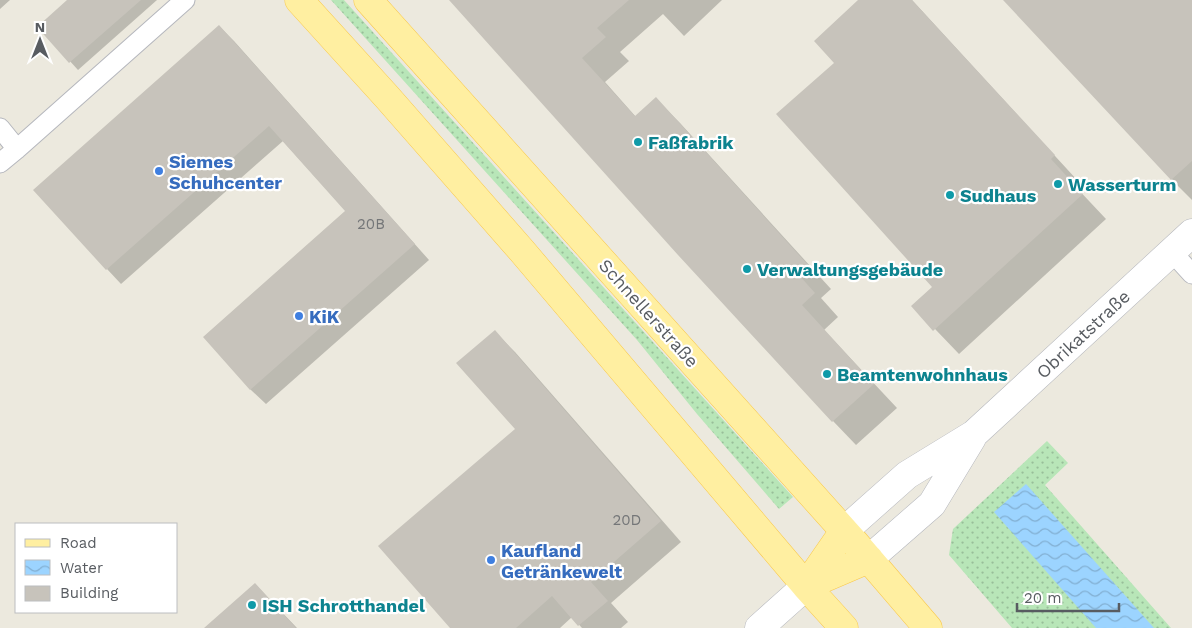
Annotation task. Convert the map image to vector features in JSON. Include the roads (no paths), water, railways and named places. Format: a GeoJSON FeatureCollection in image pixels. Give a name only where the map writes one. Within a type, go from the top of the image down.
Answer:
{"type":"FeatureCollection","features":[{"type":"Feature","properties":{"kind":"main road"},"geometry":{"type":"LineString","coordinates":[[299,0],[515,244],[806,586],[844,628]]}},
{"type":"Feature","properties":{"kind":"main road","name":"Schnellerstraße"},"geometry":{"type":"LineString","coordinates":[[368,0],[869,559],[928,628]]}},
{"type":"Feature","properties":{"kind":"main road"},"geometry":{"type":"LineString","coordinates":[[806,586],[844,531]]}},
{"type":"Feature","properties":{"kind":"main road"},"geometry":{"type":"LineString","coordinates":[[806,586],[869,559]]}},
{"type":"Feature","properties":{"kind":"street","name":"Obrikatstraße"},"geometry":{"type":"LineString","coordinates":[[844,531],[907,475],[974,434],[1192,233]]}},
{"type":"Feature","properties":{"kind":"street","name":"Obrikatstraße"},"geometry":{"type":"LineString","coordinates":[[869,559],[932,504],[974,434]]}},
{"type":"Feature","properties":{"kind":"street"},"geometry":{"type":"LineString","coordinates":[[759,628],[806,586]]}},
{"type":"Feature","properties":{"kind":"lane"},"geometry":{"type":"LineString","coordinates":[[0,164],[183,1]]}},
{"type":"Feature","properties":{"kind":"lane"},"geometry":{"type":"LineString","coordinates":[[0,128],[17,149]]}},
{"type":"Feature","properties":{"kind":"lane"},"geometry":{"type":"LineString","coordinates":[[1172,252],[1192,274]]}},
{"type":"Feature","properties":{"kind":"water"},"geometry":{"type":"Polygon","coordinates":[[[1026,484],[1154,628],[1096,628],[994,512],[1026,484]]]}},
{"type":"Feature","properties":{"kind":"place","name":"Faßfabrik"},"geometry":{"type":"Point","coordinates":[638,142]}},
{"type":"Feature","properties":{"kind":"place","name":"Siemes Schuhcenter"},"geometry":{"type":"Point","coordinates":[159,171]}},
{"type":"Feature","properties":{"kind":"place","name":"Wasserturm"},"geometry":{"type":"Point","coordinates":[1058,184]}},
{"type":"Feature","properties":{"kind":"place","name":"Sudhaus"},"geometry":{"type":"Point","coordinates":[950,195]}},
{"type":"Feature","properties":{"kind":"place","name":"Verwaltungsgebäude"},"geometry":{"type":"Point","coordinates":[747,269]}},
{"type":"Feature","properties":{"kind":"place","name":"KiK"},"geometry":{"type":"Point","coordinates":[299,316]}},
{"type":"Feature","properties":{"kind":"place","name":"Beamtenwohnhaus"},"geometry":{"type":"Point","coordinates":[827,374]}},
{"type":"Feature","properties":{"kind":"place","name":"Kaufland Getränkewelt"},"geometry":{"type":"Point","coordinates":[491,560]}},
{"type":"Feature","properties":{"kind":"place","name":"ISH Schrotthandel"},"geometry":{"type":"Point","coordinates":[252,605]}}]}
